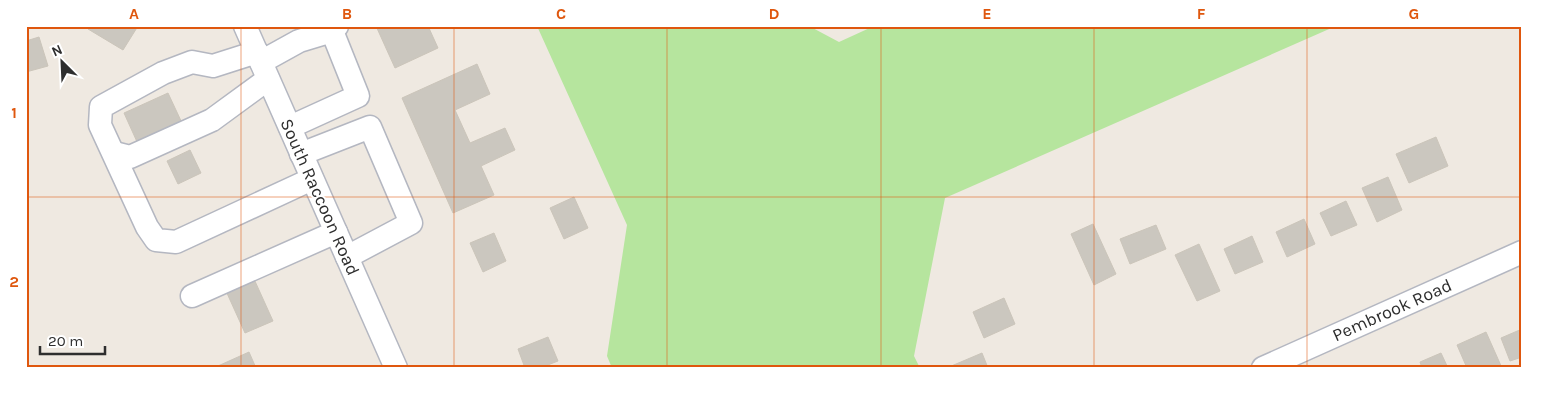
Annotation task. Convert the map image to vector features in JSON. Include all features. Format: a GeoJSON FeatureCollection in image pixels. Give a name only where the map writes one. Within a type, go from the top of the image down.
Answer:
{"type":"FeatureCollection","features":[{"type":"Feature","properties":{"kind":"street","name":"South Raccoon Road"},"geometry":{"type":"LineString","coordinates":[[245,26],[396,368]]}},
{"type":"Feature","properties":{"kind":"street"},"geometry":{"type":"LineString","coordinates":[[114,153],[130,158],[212,120],[262,65],[299,41],[334,29],[358,96],[290,127]]}},
{"type":"Feature","properties":{"kind":"street"},"geometry":{"type":"LineString","coordinates":[[262,65],[213,66],[192,62],[163,73],[101,107],[100,124],[147,227],[156,240],[176,242],[312,179]]}},
{"type":"Feature","properties":{"kind":"street"},"geometry":{"type":"LineString","coordinates":[[301,154],[370,128],[411,223],[347,257]]}},
{"type":"Feature","properties":{"kind":"street"},"geometry":{"type":"LineString","coordinates":[[192,296],[336,232]]}},
{"type":"Feature","properties":{"kind":"street","name":"Pembrook Road"},"geometry":{"type":"LineString","coordinates":[[1263,368],[1522,252]]}},
{"type":"Feature","properties":{"kind":"green space"},"geometry":{"type":"Polygon","coordinates":[[[537,26],[809,26],[839,42],[874,26],[1336,26],[945,198],[914,356],[920,368],[612,368],[607,356],[627,225],[537,26]]]}},
{"type":"Feature","properties":{"kind":"building"},"geometry":{"type":"Polygon","coordinates":[[[90,26],[138,26],[123,50],[88,29],[90,26]]]}},
{"type":"Feature","properties":{"kind":"building"},"geometry":{"type":"Polygon","coordinates":[[[376,26],[428,26],[438,48],[395,68],[376,26]]]}},
{"type":"Feature","properties":{"kind":"building"},"geometry":{"type":"Polygon","coordinates":[[[39,37],[48,66],[26,72],[26,41],[39,37]]]}},
{"type":"Feature","properties":{"kind":"building"},"geometry":{"type":"Polygon","coordinates":[[[477,64],[490,94],[455,110],[470,143],[505,128],[515,150],[481,166],[494,195],[453,213],[402,98],[477,64]]]}},
{"type":"Feature","properties":{"kind":"building"},"geometry":{"type":"Polygon","coordinates":[[[168,93],[182,123],[138,144],[124,113],[168,93]]]}},
{"type":"Feature","properties":{"kind":"building"},"geometry":{"type":"Polygon","coordinates":[[[1436,137],[1448,166],[1409,183],[1396,154],[1436,137]]]}},
{"type":"Feature","properties":{"kind":"building"},"geometry":{"type":"Polygon","coordinates":[[[190,150],[201,173],[178,184],[167,161],[190,150]]]}},
{"type":"Feature","properties":{"kind":"building"},"geometry":{"type":"Polygon","coordinates":[[[1388,177],[1402,210],[1377,222],[1362,188],[1388,177]]]}},
{"type":"Feature","properties":{"kind":"building"},"geometry":{"type":"Polygon","coordinates":[[[574,197],[588,228],[564,239],[550,208],[574,197]]]}},
{"type":"Feature","properties":{"kind":"building"},"geometry":{"type":"Polygon","coordinates":[[[1346,201],[1357,225],[1331,236],[1320,213],[1346,201]]]}},
{"type":"Feature","properties":{"kind":"building"},"geometry":{"type":"Polygon","coordinates":[[[1304,219],[1315,244],[1287,257],[1276,232],[1304,219]]]}},
{"type":"Feature","properties":{"kind":"building"},"geometry":{"type":"Polygon","coordinates":[[[1093,224],[1116,274],[1094,285],[1071,234],[1093,224]]]}},
{"type":"Feature","properties":{"kind":"building"},"geometry":{"type":"Polygon","coordinates":[[[1156,225],[1166,249],[1130,264],[1120,239],[1156,225]]]}},
{"type":"Feature","properties":{"kind":"building"},"geometry":{"type":"Polygon","coordinates":[[[494,233],[506,261],[483,272],[470,243],[494,233]]]}},
{"type":"Feature","properties":{"kind":"building"},"geometry":{"type":"Polygon","coordinates":[[[1252,236],[1263,262],[1235,274],[1224,249],[1252,236]]]}},
{"type":"Feature","properties":{"kind":"building"},"geometry":{"type":"Polygon","coordinates":[[[1199,244],[1220,291],[1197,301],[1175,255],[1199,244]]]}},
{"type":"Feature","properties":{"kind":"building"},"geometry":{"type":"Polygon","coordinates":[[[254,279],[273,321],[245,333],[226,291],[254,279]]]}},
{"type":"Feature","properties":{"kind":"building"},"geometry":{"type":"Polygon","coordinates":[[[1004,298],[1015,324],[984,338],[973,312],[1004,298]]]}},
{"type":"Feature","properties":{"kind":"building"},"geometry":{"type":"Polygon","coordinates":[[[1522,329],[1522,357],[1510,361],[1501,338],[1522,329]]]}},
{"type":"Feature","properties":{"kind":"building"},"geometry":{"type":"Polygon","coordinates":[[[1486,332],[1502,368],[1467,368],[1457,345],[1486,332]]]}},
{"type":"Feature","properties":{"kind":"building"},"geometry":{"type":"Polygon","coordinates":[[[548,337],[558,361],[540,368],[525,368],[518,349],[548,337]]]}},
{"type":"Feature","properties":{"kind":"building"},"geometry":{"type":"Polygon","coordinates":[[[249,352],[256,368],[219,368],[218,366],[249,352]]]}},
{"type":"Feature","properties":{"kind":"building"},"geometry":{"type":"Polygon","coordinates":[[[982,353],[988,368],[949,368],[949,367],[982,353]]]}},
{"type":"Feature","properties":{"kind":"building"},"geometry":{"type":"Polygon","coordinates":[[[1441,353],[1448,368],[1422,368],[1420,362],[1441,353]]]}}]}
